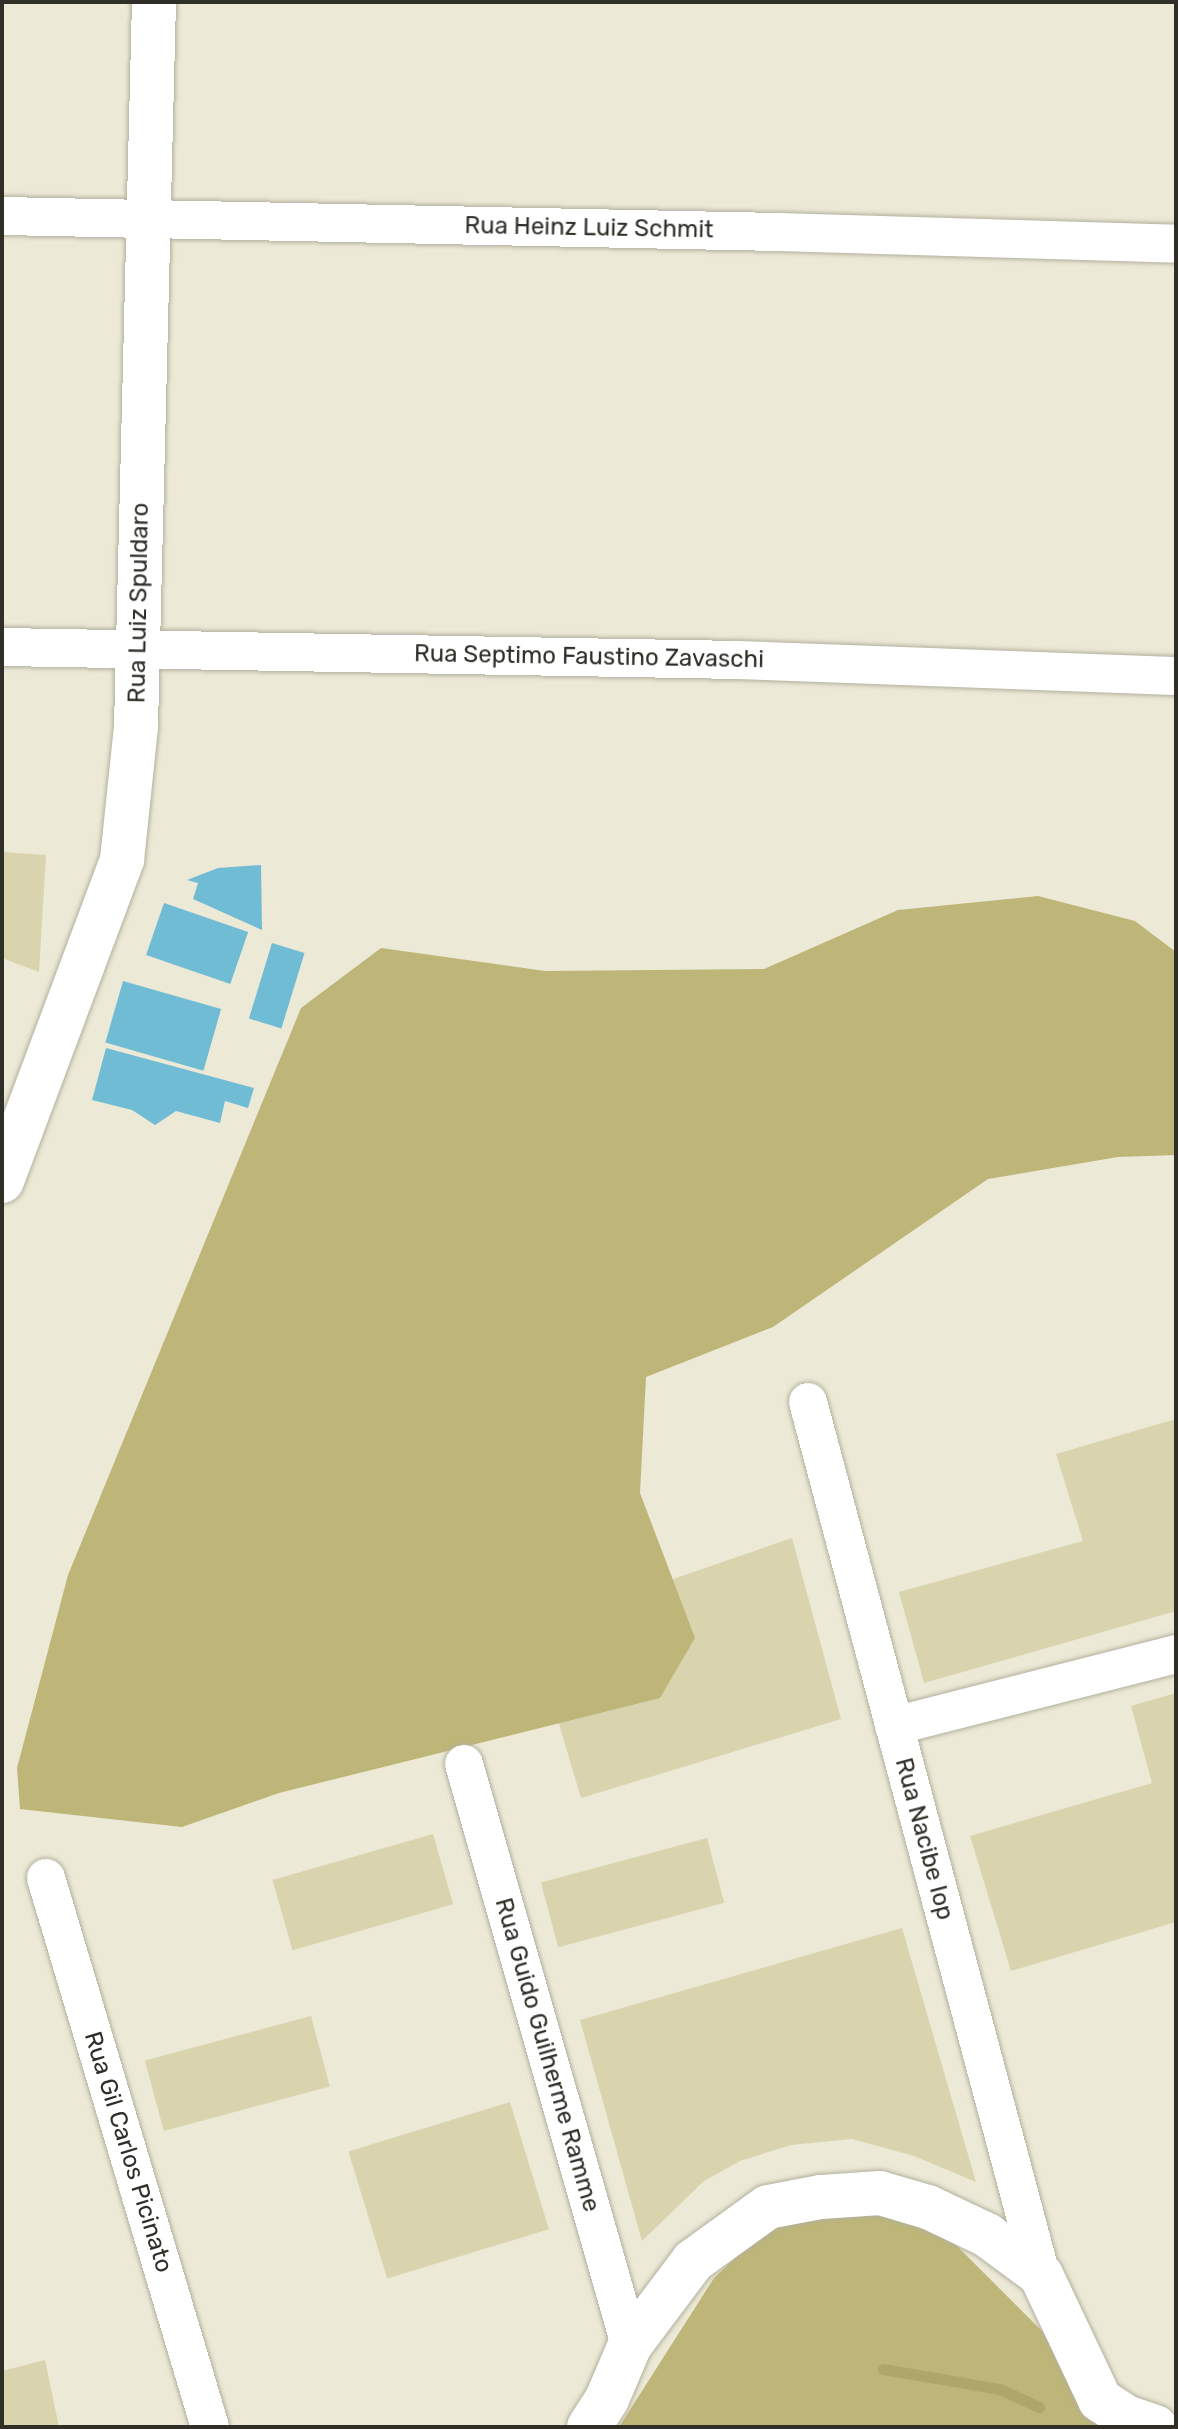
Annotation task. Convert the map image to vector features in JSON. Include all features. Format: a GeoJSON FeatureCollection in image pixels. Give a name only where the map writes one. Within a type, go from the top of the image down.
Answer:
{"type":"FeatureCollection","features":[{"type":"Feature","properties":{"kind":"street","name":"Rua Luiz Spuldaro"},"geometry":{"type":"LineString","coordinates":[[2,1181],[122,860],[136,727],[154,2]]}},
{"type":"Feature","properties":{"kind":"street","name":"Rua Heinz Luiz Schmit"},"geometry":{"type":"LineString","coordinates":[[2,216],[765,231],[1176,244]]}},
{"type":"Feature","properties":{"kind":"street","name":"Rua Septimo Faustino Zavaschi"},"geometry":{"type":"LineString","coordinates":[[2,647],[737,660],[1176,676]]}},
{"type":"Feature","properties":{"kind":"street","name":"Rua Nacibe Iop"},"geometry":{"type":"LineString","coordinates":[[808,1402],[1041,2275]]}},
{"type":"Feature","properties":{"kind":"street"},"geometry":{"type":"LineString","coordinates":[[894,1726],[1176,1654]]}},
{"type":"Feature","properties":{"kind":"street","name":"Rua Guido Guilherme Ramme"},"geometry":{"type":"LineString","coordinates":[[464,1764],[630,2345]]}},
{"type":"Feature","properties":{"kind":"street","name":"Rua Gil Carlos Picinato"},"geometry":{"type":"LineString","coordinates":[[46,1878],[210,2427]]}},
{"type":"Feature","properties":{"kind":"street"},"geometry":{"type":"LineString","coordinates":[[589,2427],[607,2399],[630,2345],[693,2261],[768,2207],[821,2197],[880,2193],[928,2207],[987,2235],[1041,2275],[1100,2400],[1126,2417],[1155,2427]]}},
{"type":"Feature","properties":{"kind":"shaded area"},"geometry":{"type":"Polygon","coordinates":[[[2,852],[46,855],[39,972],[2,958],[2,852]]]}},
{"type":"Feature","properties":{"kind":"shaded area"},"geometry":{"type":"Polygon","coordinates":[[[1038,896],[1135,921],[1176,952],[1176,1155],[1118,1157],[988,1179],[773,1327],[646,1377],[640,1493],[695,1638],[660,1698],[279,1793],[182,1827],[20,1809],[17,1768],[68,1575],[301,1008],[381,948],[545,971],[764,969],[898,910],[1038,896]]]}},
{"type":"Feature","properties":{"kind":"shaded area"},"geometry":{"type":"Polygon","coordinates":[[[1176,1419],[1176,1611],[924,1683],[899,1592],[1083,1541],[1056,1454],[1176,1419]]]}},
{"type":"Feature","properties":{"kind":"shaded area"},"geometry":{"type":"Polygon","coordinates":[[[792,1538],[841,1719],[581,1798],[509,1555],[647,1588],[792,1538]]]}},
{"type":"Feature","properties":{"kind":"shaded area"},"geometry":{"type":"Polygon","coordinates":[[[1176,1693],[1176,1922],[1011,1971],[970,1836],[1152,1783],[1131,1706],[1176,1693]]]}},
{"type":"Feature","properties":{"kind":"shaded area"},"geometry":{"type":"Polygon","coordinates":[[[433,1834],[453,1904],[293,1950],[272,1880],[433,1834]]]}},
{"type":"Feature","properties":{"kind":"shaded area"},"geometry":{"type":"Polygon","coordinates":[[[707,1838],[724,1903],[558,1947],[541,1883],[707,1838]]]}},
{"type":"Feature","properties":{"kind":"shaded area"},"geometry":{"type":"Polygon","coordinates":[[[902,1928],[976,2182],[914,2156],[852,2139],[791,2145],[740,2161],[704,2181],[642,2241],[580,2020],[902,1928]]]}},
{"type":"Feature","properties":{"kind":"shaded area"},"geometry":{"type":"Polygon","coordinates":[[[311,2016],[330,2087],[164,2131],[145,2061],[311,2016]]]}},
{"type":"Feature","properties":{"kind":"shaded area"},"geometry":{"type":"Polygon","coordinates":[[[510,2102],[549,2229],[387,2279],[348,2151],[510,2102]]]}},
{"type":"Feature","properties":{"kind":"shaded area"},"geometry":{"type":"Polygon","coordinates":[[[864,2204],[934,2223],[1082,2371],[1117,2427],[619,2427],[714,2278],[772,2223],[864,2204]]]}},
{"type":"Feature","properties":{"kind":"shaded area"},"geometry":{"type":"Polygon","coordinates":[[[45,2360],[59,2427],[2,2427],[2,2371],[45,2360]]]}},
{"type":"Feature","properties":{"kind":"building"},"geometry":{"type":"Polygon","coordinates":[[[261,865],[262,930],[193,899],[198,883],[187,880],[218,868],[261,865]]]}},
{"type":"Feature","properties":{"kind":"building"},"geometry":{"type":"Polygon","coordinates":[[[164,903],[248,932],[230,984],[146,955],[164,903]]]}},
{"type":"Feature","properties":{"kind":"building"},"geometry":{"type":"Polygon","coordinates":[[[272,943],[305,953],[281,1028],[249,1019],[272,943]]]}},
{"type":"Feature","properties":{"kind":"building"},"geometry":{"type":"Polygon","coordinates":[[[123,981],[221,1009],[203,1071],[105,1043],[123,981]]]}},
{"type":"Feature","properties":{"kind":"building"},"geometry":{"type":"Polygon","coordinates":[[[106,1048],[254,1088],[248,1108],[225,1101],[220,1123],[176,1111],[155,1125],[132,1110],[92,1100],[106,1048]]]}},
{"type":"Feature","properties":{"kind":"waterway"},"geometry":{"type":"LineString","coordinates":[[883,2369],[1000,2389],[1039,2407]]}}]}
